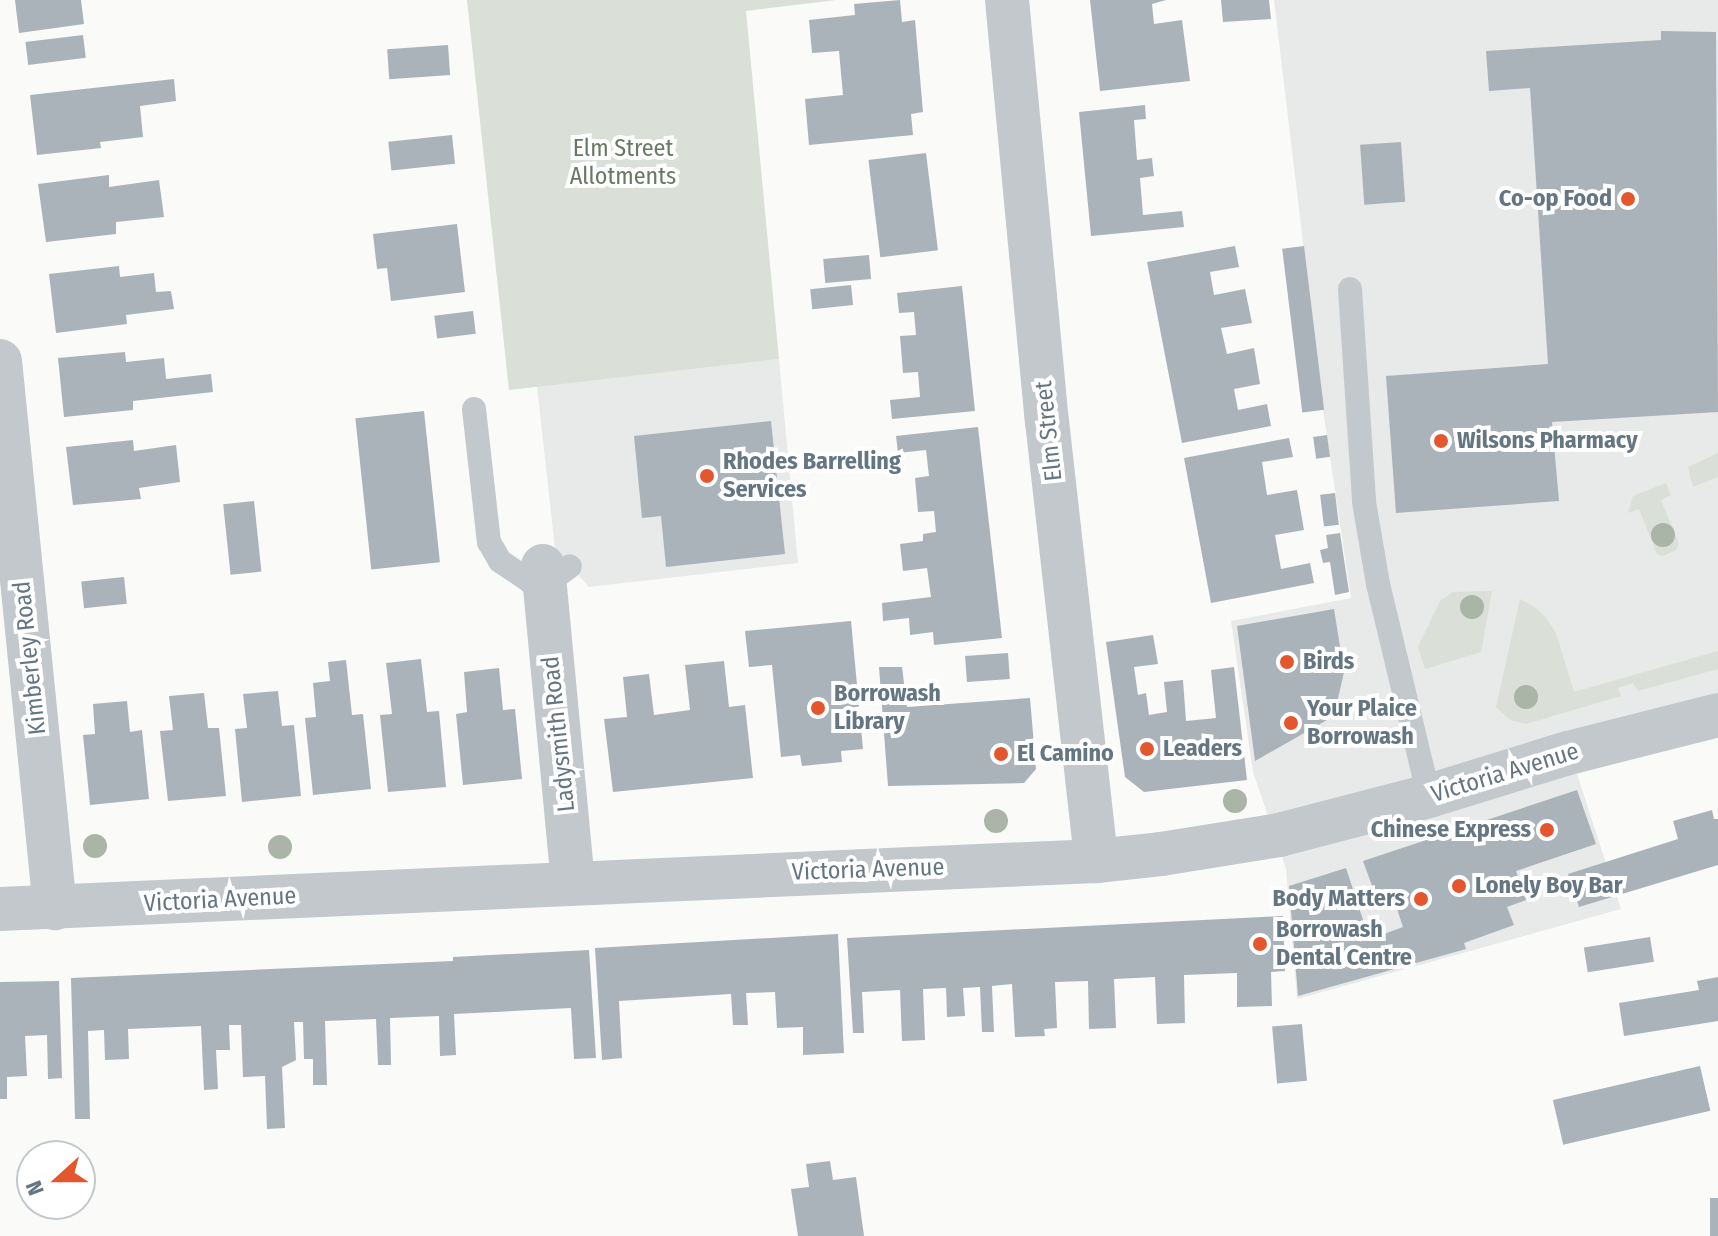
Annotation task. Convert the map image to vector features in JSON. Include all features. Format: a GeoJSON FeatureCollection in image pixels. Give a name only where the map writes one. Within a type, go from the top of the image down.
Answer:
{"type":"FeatureCollection","features":[{"type":"Feature","properties":{"kind":"street","name":"Elm Street"},"geometry":{"type":"LineString","coordinates":[[1007,0],[1047,421],[1096,861]]}},
{"type":"Feature","properties":{"kind":"street","name":"Kimberley Road"},"geometry":{"type":"LineString","coordinates":[[0,361],[55,908]]}},
{"type":"Feature","properties":{"kind":"street","name":"Ladysmith Road"},"geometry":{"type":"LineString","coordinates":[[552,572],[573,883]]}},
{"type":"Feature","properties":{"kind":"street","name":"Victoria Avenue"},"geometry":{"type":"LineString","coordinates":[[0,909],[1096,861],[1161,854],[1279,835],[1429,796],[1568,753],[1718,715]]}},
{"type":"Feature","properties":{"kind":"lane"},"geometry":{"type":"LineString","coordinates":[[1350,289],[1364,502],[1378,584],[1429,796]]}},
{"type":"Feature","properties":{"kind":"lane","name":"Ladysmith Road"},"geometry":{"type":"LineString","coordinates":[[474,409],[489,542],[500,561],[531,582],[552,572]]}},
{"type":"Feature","properties":{"kind":"shaded area"},"geometry":{"type":"Polygon","coordinates":[[[1274,0],[1718,0],[1718,735],[1577,774],[1621,909],[1297,999],[1286,869],[1253,772],[1231,621],[1351,598],[1323,410],[1274,0]]]}},
{"type":"Feature","properties":{"kind":"shaded area"},"geometry":{"type":"Polygon","coordinates":[[[779,359],[798,563],[589,587],[555,549],[537,386],[779,359]]]}},
{"type":"Feature","properties":{"kind":"green space","name":"Elm Street Allotments"},"geometry":{"type":"Polygon","coordinates":[[[467,0],[836,0],[746,11],[779,359],[509,390],[467,0]]]}},
{"type":"Feature","properties":{"kind":"green space"},"geometry":{"type":"Polygon","coordinates":[[[1718,453],[1718,477],[1693,487],[1688,467],[1718,453]]]}},
{"type":"Feature","properties":{"kind":"green space"},"geometry":{"type":"Polygon","coordinates":[[[1666,483],[1671,495],[1661,500],[1679,544],[1676,550],[1663,556],[1657,554],[1639,509],[1628,513],[1633,496],[1666,483]]]}},
{"type":"Feature","properties":{"kind":"green space"},"geometry":{"type":"Polygon","coordinates":[[[1492,591],[1481,652],[1425,669],[1418,647],[1440,601],[1453,592],[1492,591]]]}},
{"type":"Feature","properties":{"kind":"green space"},"geometry":{"type":"Polygon","coordinates":[[[1520,599],[1535,607],[1556,633],[1574,692],[1718,651],[1718,669],[1638,691],[1633,683],[1618,688],[1621,696],[1526,724],[1510,720],[1496,707],[1520,599]]]}},
{"type":"Feature","properties":{"kind":"building"},"geometry":{"type":"Polygon","coordinates":[[[15,0],[81,0],[84,24],[19,33],[15,0]]]}},
{"type":"Feature","properties":{"kind":"building"},"geometry":{"type":"Polygon","coordinates":[[[900,0],[902,22],[915,20],[923,112],[911,114],[913,135],[809,145],[805,99],[843,95],[839,51],[812,53],[809,20],[855,15],[854,4],[900,0]]]}},
{"type":"Feature","properties":{"kind":"building"},"geometry":{"type":"Polygon","coordinates":[[[1090,0],[1166,0],[1152,4],[1154,24],[1182,20],[1190,81],[1100,91],[1090,0]]]}},
{"type":"Feature","properties":{"kind":"building"},"geometry":{"type":"Polygon","coordinates":[[[1221,0],[1269,0],[1271,19],[1223,22],[1221,0]]]}},
{"type":"Feature","properties":{"kind":"building","name":"Co-op Food"},"geometry":{"type":"Polygon","coordinates":[[[1661,31],[1716,32],[1718,412],[1552,422],[1559,501],[1396,513],[1386,376],[1548,364],[1530,88],[1489,91],[1486,51],[1661,40],[1661,31]]]}},
{"type":"Feature","properties":{"kind":"building"},"geometry":{"type":"Polygon","coordinates":[[[83,35],[86,58],[28,65],[25,42],[83,35]]]}},
{"type":"Feature","properties":{"kind":"building"},"geometry":{"type":"Polygon","coordinates":[[[448,45],[450,75],[389,79],[387,49],[448,45]]]}},
{"type":"Feature","properties":{"kind":"building"},"geometry":{"type":"Polygon","coordinates":[[[174,79],[176,101],[140,106],[143,137],[100,142],[101,148],[37,155],[30,95],[174,79]]]}},
{"type":"Feature","properties":{"kind":"building"},"geometry":{"type":"Polygon","coordinates":[[[1145,105],[1146,119],[1134,120],[1137,160],[1152,158],[1154,176],[1140,178],[1143,215],[1182,211],[1184,227],[1091,236],[1079,112],[1145,105]]]}},
{"type":"Feature","properties":{"kind":"building"},"geometry":{"type":"Polygon","coordinates":[[[452,135],[455,164],[391,171],[388,142],[452,135]]]}},
{"type":"Feature","properties":{"kind":"building"},"geometry":{"type":"Polygon","coordinates":[[[1401,142],[1405,202],[1364,205],[1360,145],[1401,142]]]}},
{"type":"Feature","properties":{"kind":"building"},"geometry":{"type":"Polygon","coordinates":[[[926,153],[938,250],[880,257],[868,160],[926,153]]]}},
{"type":"Feature","properties":{"kind":"building"},"geometry":{"type":"Polygon","coordinates":[[[109,175],[109,187],[159,180],[164,217],[116,222],[116,234],[46,242],[38,184],[109,175]]]}},
{"type":"Feature","properties":{"kind":"building"},"geometry":{"type":"Polygon","coordinates":[[[457,224],[465,292],[391,301],[387,268],[377,269],[373,234],[457,224]]]}},
{"type":"Feature","properties":{"kind":"building"},"geometry":{"type":"Polygon","coordinates":[[[1235,246],[1239,267],[1210,272],[1214,295],[1245,289],[1252,323],[1221,328],[1227,354],[1254,348],[1260,384],[1234,389],[1238,410],[1267,404],[1271,426],[1182,443],[1147,262],[1235,246]]]}},
{"type":"Feature","properties":{"kind":"building"},"geometry":{"type":"Polygon","coordinates":[[[1304,246],[1324,410],[1302,412],[1282,249],[1304,246]]]}},
{"type":"Feature","properties":{"kind":"building"},"geometry":{"type":"Polygon","coordinates":[[[869,255],[871,279],[825,283],[823,259],[869,255]]]}},
{"type":"Feature","properties":{"kind":"building"},"geometry":{"type":"Polygon","coordinates":[[[119,266],[120,277],[154,273],[156,292],[171,291],[174,309],[126,315],[127,324],[56,333],[49,274],[119,266]]]}},
{"type":"Feature","properties":{"kind":"building"},"geometry":{"type":"Polygon","coordinates":[[[851,285],[853,305],[812,309],[810,289],[851,285]]]}},
{"type":"Feature","properties":{"kind":"building"},"geometry":{"type":"Polygon","coordinates":[[[962,286],[975,411],[892,419],[890,400],[920,397],[918,372],[903,373],[900,336],[916,335],[914,312],[899,313],[897,293],[962,286]]]}},
{"type":"Feature","properties":{"kind":"building"},"geometry":{"type":"Polygon","coordinates":[[[473,311],[476,334],[437,339],[434,316],[473,311]]]}},
{"type":"Feature","properties":{"kind":"building"},"geometry":{"type":"Polygon","coordinates":[[[125,352],[126,362],[164,358],[166,379],[211,374],[213,392],[133,401],[133,410],[64,417],[58,358],[125,352]]]}},
{"type":"Feature","properties":{"kind":"building"},"geometry":{"type":"Polygon","coordinates":[[[424,411],[440,562],[371,569],[355,418],[424,411]]]}},
{"type":"Feature","properties":{"kind":"building","name":"Rhodes Barrelling Services"},"geometry":{"type":"Polygon","coordinates":[[[771,421],[785,554],[666,567],[661,516],[642,518],[634,436],[771,421]]]}},
{"type":"Feature","properties":{"kind":"building"},"geometry":{"type":"Polygon","coordinates":[[[978,427],[1002,638],[934,645],[933,632],[910,635],[909,618],[883,621],[882,603],[931,597],[927,568],[903,571],[900,544],[923,541],[923,534],[936,532],[934,511],[918,512],[915,478],[929,476],[926,450],[898,453],[896,436],[978,427]]]}},
{"type":"Feature","properties":{"kind":"building"},"geometry":{"type":"Polygon","coordinates":[[[1327,435],[1330,457],[1316,459],[1313,437],[1327,435]]]}},
{"type":"Feature","properties":{"kind":"building"},"geometry":{"type":"Polygon","coordinates":[[[1289,438],[1293,457],[1262,462],[1267,495],[1297,490],[1304,530],[1275,535],[1281,569],[1310,563],[1314,583],[1211,603],[1184,458],[1289,438]]]}},
{"type":"Feature","properties":{"kind":"building"},"geometry":{"type":"Polygon","coordinates":[[[133,440],[134,451],[176,445],[180,482],[139,488],[141,499],[73,505],[66,447],[133,440]]]}},
{"type":"Feature","properties":{"kind":"building"},"geometry":{"type":"Polygon","coordinates":[[[1335,493],[1339,525],[1324,527],[1320,495],[1335,493]]]}},
{"type":"Feature","properties":{"kind":"building"},"geometry":{"type":"Polygon","coordinates":[[[254,501],[261,572],[231,575],[223,504],[254,501]]]}},
{"type":"Feature","properties":{"kind":"building"},"geometry":{"type":"Polygon","coordinates":[[[1340,533],[1349,592],[1335,595],[1330,562],[1323,563],[1320,550],[1328,548],[1326,535],[1340,533]]]}},
{"type":"Feature","properties":{"kind":"building"},"geometry":{"type":"Polygon","coordinates":[[[124,577],[127,604],[84,608],[81,581],[124,577]]]}},
{"type":"Feature","properties":{"kind":"building"},"geometry":{"type":"Polygon","coordinates":[[[1334,609],[1344,672],[1334,716],[1255,761],[1237,626],[1334,609]]]}},
{"type":"Feature","properties":{"kind":"building","name":"Borrowash Library"},"geometry":{"type":"Polygon","coordinates":[[[851,621],[863,749],[841,751],[842,762],[802,766],[800,755],[781,757],[772,665],[749,667],[745,631],[851,621]]]}},
{"type":"Feature","properties":{"kind":"building"},"geometry":{"type":"Polygon","coordinates":[[[1153,635],[1158,664],[1134,667],[1138,695],[1146,693],[1149,715],[1167,712],[1164,682],[1183,680],[1186,721],[1216,718],[1211,670],[1234,667],[1247,780],[1144,792],[1125,777],[1106,642],[1153,635]]]}},
{"type":"Feature","properties":{"kind":"building"},"geometry":{"type":"Polygon","coordinates":[[[1008,653],[1010,679],[967,682],[965,656],[1008,653]]]}},
{"type":"Feature","properties":{"kind":"building"},"geometry":{"type":"Polygon","coordinates":[[[421,659],[427,712],[439,711],[446,787],[388,792],[380,715],[392,714],[386,663],[421,659]]]}},
{"type":"Feature","properties":{"kind":"building"},"geometry":{"type":"Polygon","coordinates":[[[346,660],[352,715],[363,714],[371,789],[313,795],[305,718],[316,717],[313,683],[330,681],[328,662],[346,660]]]}},
{"type":"Feature","properties":{"kind":"building"},"geometry":{"type":"Polygon","coordinates":[[[724,661],[729,707],[745,705],[753,778],[613,792],[604,719],[627,717],[623,677],[649,674],[654,715],[690,710],[685,665],[724,661]]]}},
{"type":"Feature","properties":{"kind":"building"},"geometry":{"type":"Polygon","coordinates":[[[879,667],[902,667],[907,707],[1030,698],[1036,769],[1024,783],[888,786],[879,667]]]}},
{"type":"Feature","properties":{"kind":"building"},"geometry":{"type":"Polygon","coordinates":[[[499,668],[503,710],[515,709],[522,779],[463,785],[456,714],[467,712],[464,672],[499,668]]]}},
{"type":"Feature","properties":{"kind":"building"},"geometry":{"type":"Polygon","coordinates":[[[278,691],[282,726],[294,725],[301,796],[242,802],[235,729],[247,728],[243,694],[278,691]]]}},
{"type":"Feature","properties":{"kind":"building"},"geometry":{"type":"Polygon","coordinates":[[[204,693],[208,728],[219,728],[226,796],[168,801],[160,731],[173,730],[169,696],[204,693]]]}},
{"type":"Feature","properties":{"kind":"building"},"geometry":{"type":"Polygon","coordinates":[[[127,701],[130,732],[142,730],[149,799],[90,805],[83,735],[95,734],[93,704],[127,701]]]}},
{"type":"Feature","properties":{"kind":"building"},"geometry":{"type":"Polygon","coordinates":[[[1577,790],[1596,844],[1516,871],[1526,900],[1507,907],[1514,925],[1464,943],[1466,949],[1298,996],[1289,886],[1346,868],[1365,926],[1377,923],[1381,935],[1403,927],[1393,897],[1378,902],[1363,861],[1577,790]]]}},
{"type":"Feature","properties":{"kind":"building"},"geometry":{"type":"Polygon","coordinates":[[[1712,810],[1714,819],[1718,819],[1718,865],[1579,907],[1568,874],[1678,839],[1673,821],[1712,810]]]}},
{"type":"Feature","properties":{"kind":"building"},"geometry":{"type":"Polygon","coordinates":[[[1283,916],[1285,971],[1271,972],[1272,1006],[1237,1007],[1237,973],[1184,975],[1185,1023],[1157,1024],[1155,977],[1114,979],[1116,1028],[1089,1029],[1088,981],[1055,982],[1057,1028],[1044,1029],[1045,1036],[1015,1037],[1012,984],[992,986],[994,1032],[982,1032],[980,987],[963,988],[965,1016],[947,1017],[946,988],[923,989],[925,1040],[902,1041],[900,990],[862,992],[864,1033],[853,1033],[847,938],[1283,916]]]}},
{"type":"Feature","properties":{"kind":"building"},"geometry":{"type":"Polygon","coordinates":[[[838,934],[844,1053],[803,1055],[803,1027],[777,1028],[775,992],[746,993],[748,1025],[733,1025],[731,994],[619,1001],[622,1058],[602,1060],[595,948],[838,934]]]}},
{"type":"Feature","properties":{"kind":"building"},"geometry":{"type":"Polygon","coordinates":[[[1650,937],[1654,962],[1588,972],[1584,947],[1650,937]]]}},
{"type":"Feature","properties":{"kind":"building"},"geometry":{"type":"Polygon","coordinates":[[[589,950],[596,1058],[574,1059],[571,1008],[454,1014],[456,1055],[440,1056],[439,1016],[390,1018],[391,1065],[378,1065],[376,1019],[325,1021],[327,1085],[313,1085],[313,1059],[304,1059],[303,1022],[294,1022],[296,1060],[282,1067],[285,1128],[267,1129],[265,1076],[243,1077],[241,1025],[229,1025],[230,1050],[216,1050],[218,1089],[204,1090],[201,1026],[128,1029],[129,1059],[105,1060],[104,1030],[88,1031],[90,1119],[75,1119],[71,978],[453,961],[453,957],[589,950]]]}},
{"type":"Feature","properties":{"kind":"building"},"geometry":{"type":"Polygon","coordinates":[[[1718,977],[1718,1021],[1624,1036],[1619,1003],[1699,990],[1697,981],[1718,977]]]}},
{"type":"Feature","properties":{"kind":"building"},"geometry":{"type":"Polygon","coordinates":[[[59,981],[62,1078],[48,1079],[47,1035],[25,1036],[27,1076],[7,1077],[7,1099],[0,1099],[0,982],[59,981]]]}},
{"type":"Feature","properties":{"kind":"building"},"geometry":{"type":"Polygon","coordinates":[[[1302,1024],[1307,1081],[1277,1083],[1272,1027],[1302,1024]]]}},
{"type":"Feature","properties":{"kind":"building"},"geometry":{"type":"Polygon","coordinates":[[[1700,1066],[1710,1111],[1563,1145],[1553,1100],[1700,1066]]]}},
{"type":"Feature","properties":{"kind":"building"},"geometry":{"type":"Polygon","coordinates":[[[830,1161],[833,1180],[856,1177],[864,1236],[798,1236],[791,1189],[809,1187],[806,1164],[830,1161]]]}},
{"type":"Feature","properties":{"kind":"building"},"geometry":{"type":"Polygon","coordinates":[[[1710,1198],[1718,1198],[1718,1236],[1710,1236],[1710,1198]]]}},
{"type":"Feature","properties":{"kind":"place","name":"Co-op Food"},"geometry":{"type":"Point","coordinates":[1628,199]}},
{"type":"Feature","properties":{"kind":"place","name":"Wilsons Pharmacy"},"geometry":{"type":"Point","coordinates":[1441,441]}},
{"type":"Feature","properties":{"kind":"place","name":"Rhodes Barrelling Services"},"geometry":{"type":"Point","coordinates":[707,476]}},
{"type":"Feature","properties":{"kind":"place","name":"Birds"},"geometry":{"type":"Point","coordinates":[1287,662]}},
{"type":"Feature","properties":{"kind":"place","name":"Borrowash Library"},"geometry":{"type":"Point","coordinates":[818,708]}},
{"type":"Feature","properties":{"kind":"place","name":"Your Plaice Borrowash"},"geometry":{"type":"Point","coordinates":[1291,723]}},
{"type":"Feature","properties":{"kind":"place","name":"Leaders"},"geometry":{"type":"Point","coordinates":[1147,749]}},
{"type":"Feature","properties":{"kind":"place","name":"El Camino"},"geometry":{"type":"Point","coordinates":[1001,754]}},
{"type":"Feature","properties":{"kind":"place","name":"Chinese Express"},"geometry":{"type":"Point","coordinates":[1547,830]}},
{"type":"Feature","properties":{"kind":"place","name":"Lonely Boy Bar"},"geometry":{"type":"Point","coordinates":[1459,886]}},
{"type":"Feature","properties":{"kind":"place","name":"Body Matters"},"geometry":{"type":"Point","coordinates":[1421,899]}},
{"type":"Feature","properties":{"kind":"place","name":"Borrowash Dental Centre"},"geometry":{"type":"Point","coordinates":[1260,944]}}]}
